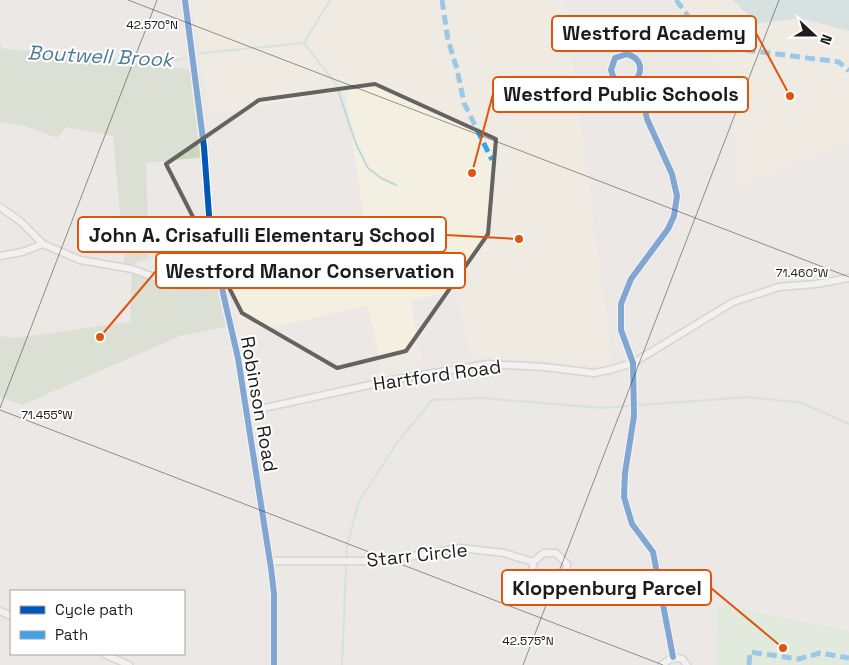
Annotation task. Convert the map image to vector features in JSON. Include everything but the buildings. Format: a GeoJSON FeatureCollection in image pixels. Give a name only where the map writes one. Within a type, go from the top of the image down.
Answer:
{"type":"FeatureCollection","features":[{"type":"Feature","properties":{"kind":"street","name":"Robinson Road"},"geometry":{"type":"LineString","coordinates":[[185,0],[204,148],[209,215],[220,282],[238,358],[270,561],[274,594],[274,665]]}},
{"type":"Feature","properties":{"kind":"street"},"geometry":{"type":"LineString","coordinates":[[624,54],[636,58],[640,70],[635,81],[623,84],[614,79],[610,70],[615,58],[624,54]]}},
{"type":"Feature","properties":{"kind":"street"},"geometry":{"type":"LineString","coordinates":[[635,81],[641,90],[647,119],[672,174],[677,196],[674,216],[668,229],[631,280],[621,304],[622,330],[633,363],[634,416],[624,497],[632,524],[652,552],[673,657]]}},
{"type":"Feature","properties":{"kind":"street"},"geometry":{"type":"LineString","coordinates":[[0,207],[20,221],[43,244],[80,260],[132,269],[169,284],[194,286],[220,282]]}},
{"type":"Feature","properties":{"kind":"street"},"geometry":{"type":"LineString","coordinates":[[0,256],[22,252],[43,244]]}},
{"type":"Feature","properties":{"kind":"street","name":"Hartford Road"},"geometry":{"type":"LineString","coordinates":[[246,412],[392,380],[467,367],[504,364],[594,374],[633,363],[733,302],[779,287],[816,284],[849,278]]}},
{"type":"Feature","properties":{"kind":"street","name":"Starr Circle"},"geometry":{"type":"LineString","coordinates":[[270,561],[383,561],[460,548],[504,553],[532,562]]}},
{"type":"Feature","properties":{"kind":"street"},"geometry":{"type":"LineString","coordinates":[[541,554],[556,554],[567,564],[566,580],[554,590],[542,589],[532,578],[532,562],[541,554]]}},
{"type":"Feature","properties":{"kind":"street"},"geometry":{"type":"LineString","coordinates":[[106,655],[129,665]]}},
{"type":"Feature","properties":{"kind":"street"},"geometry":{"type":"LineString","coordinates":[[662,665],[673,657],[682,659],[687,665]]}},
{"type":"Feature","properties":{"kind":"highlighted area"},"geometry":{"type":"Polygon","coordinates":[[[375,84],[496,139],[488,234],[406,351],[337,368],[242,313],[166,164],[259,100],[375,84]]]}},
{"type":"Feature","properties":{"kind":"shaded area"},"geometry":{"type":"Polygon","coordinates":[[[192,0],[564,0],[612,361],[601,367],[522,358],[472,358],[455,291],[410,301],[423,364],[382,373],[368,305],[240,335],[224,259],[366,232],[345,91],[209,114],[192,0]]]}},
{"type":"Feature","properties":{"kind":"shaded area"},"geometry":{"type":"Polygon","coordinates":[[[672,0],[849,0],[849,141],[739,187],[735,141],[725,99],[737,92],[672,0]]]}},
{"type":"Feature","properties":{"kind":"green space"},"geometry":{"type":"Polygon","coordinates":[[[0,48],[194,70],[205,157],[146,163],[149,258],[125,267],[113,136],[66,127],[57,138],[25,126],[0,122],[0,48]]]}},
{"type":"Feature","properties":{"kind":"green space"},"geometry":{"type":"Polygon","coordinates":[[[132,269],[182,286],[220,282],[231,326],[180,336],[22,405],[0,397],[0,336],[14,338],[130,322],[132,269]]]}},
{"type":"Feature","properties":{"kind":"green space"},"geometry":{"type":"Polygon","coordinates":[[[717,604],[849,631],[849,665],[716,665],[717,604]]]}},
{"type":"Feature","properties":{"kind":"water"},"geometry":{"type":"Polygon","coordinates":[[[733,0],[849,0],[849,31],[799,18],[757,24],[733,0]]]}},
{"type":"Feature","properties":{"kind":"waterway","name":"Boutwell Brook"},"geometry":{"type":"LineString","coordinates":[[193,54],[304,43],[330,0]]}},
{"type":"Feature","properties":{"kind":"waterway"},"geometry":{"type":"LineString","coordinates":[[304,43],[336,84],[356,144],[368,168],[381,178],[396,185]]}},
{"type":"Feature","properties":{"kind":"waterway","name":"Boutwell Brook"},"geometry":{"type":"LineString","coordinates":[[0,44],[1,51],[100,60],[156,61],[177,60],[190,56]]}},
{"type":"Feature","properties":{"kind":"waterway"},"geometry":{"type":"LineString","coordinates":[[639,405],[750,397],[802,403],[849,424]]}},
{"type":"Feature","properties":{"kind":"waterway"},"geometry":{"type":"LineString","coordinates":[[342,665],[347,546],[359,501],[397,443],[432,400],[481,398],[602,408],[628,406]]}},
{"type":"Feature","properties":{"kind":"marked path"},"geometry":{"type":"LineString","coordinates":[[442,0],[448,40],[457,69],[464,103],[492,160]]}},
{"type":"Feature","properties":{"kind":"marked path"},"geometry":{"type":"LineString","coordinates":[[676,0],[704,37],[738,49],[839,62],[849,71]]}},
{"type":"Feature","properties":{"kind":"marked path"},"geometry":{"type":"LineString","coordinates":[[749,665],[750,652],[799,659],[820,653],[849,658]]}},
{"type":"Feature","properties":{"kind":"cycle path"},"geometry":{"type":"LineString","coordinates":[[185,0],[204,147],[209,215],[223,293],[238,358],[271,568],[274,594],[274,665]]}},
{"type":"Feature","properties":{"kind":"cycle path"},"geometry":{"type":"LineString","coordinates":[[635,81],[623,84],[614,79],[611,70],[615,58],[627,54],[635,58],[640,65],[640,73],[635,81],[641,90],[647,119],[672,174],[677,196],[674,216],[668,229],[631,279],[621,304],[621,330],[633,363],[634,416],[625,473],[624,497],[632,524],[653,552],[673,657]]}},
{"type":"Feature","properties":{"kind":"place","name":"Westford Academy"},"geometry":{"type":"Point","coordinates":[790,96]}},
{"type":"Feature","properties":{"kind":"place","name":"Westford Public Schools"},"geometry":{"type":"Point","coordinates":[472,173]}},
{"type":"Feature","properties":{"kind":"place","name":"John A. Crisafulli Elementary School"},"geometry":{"type":"Point","coordinates":[519,239]}},
{"type":"Feature","properties":{"kind":"place","name":"Westford Manor Conservation"},"geometry":{"type":"Point","coordinates":[100,337]}},
{"type":"Feature","properties":{"kind":"place","name":"Kloppenburg Parcel"},"geometry":{"type":"Point","coordinates":[783,648]}}]}
